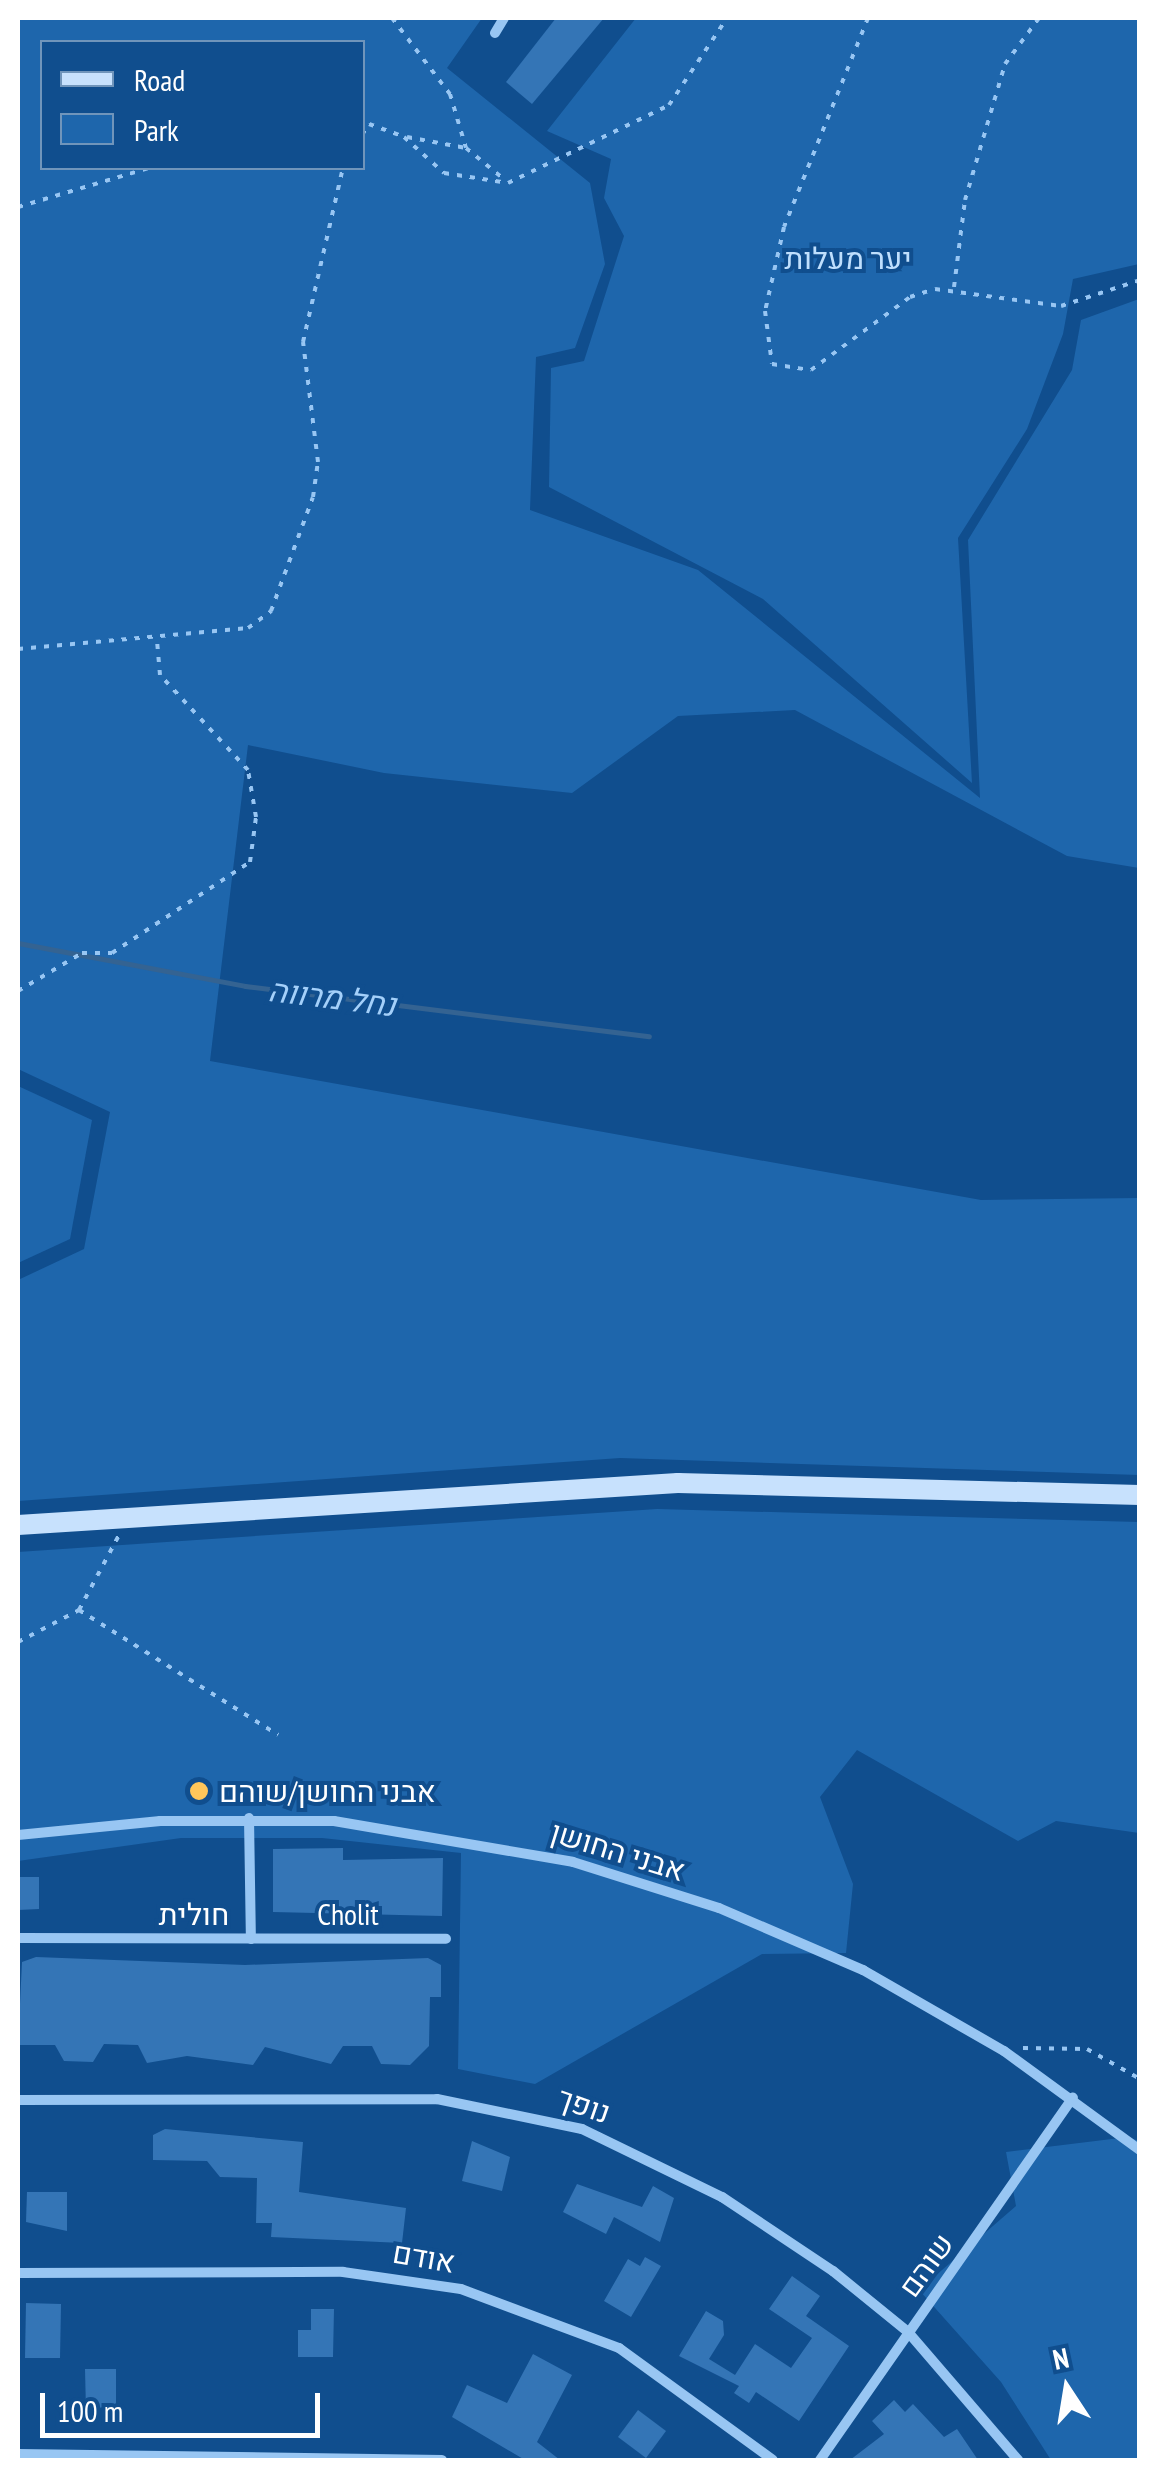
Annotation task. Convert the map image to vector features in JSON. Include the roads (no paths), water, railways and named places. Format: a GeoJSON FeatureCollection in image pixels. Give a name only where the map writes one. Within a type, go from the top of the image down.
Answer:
{"type":"FeatureCollection","features":[{"type":"Feature","properties":{"kind":"main road"},"geometry":{"type":"LineString","coordinates":[[18,1525],[678,1483],[1140,1495]]}},
{"type":"Feature","properties":{"kind":"street"},"geometry":{"type":"LineString","coordinates":[[495,33],[504,18]]}},
{"type":"Feature","properties":{"kind":"street","name":"אבני החושן"},"geometry":{"type":"LineString","coordinates":[[18,1835],[249,1818],[445,1833],[646,1883],[863,1970],[1004,2051],[1140,2150]]}},
{"type":"Feature","properties":{"kind":"street","name":"חולית"},"geometry":{"type":"LineString","coordinates":[[18,1938],[251,1939],[249,1818]]}},
{"type":"Feature","properties":{"kind":"street","name":"Cholit"},"geometry":{"type":"LineString","coordinates":[[251,1939],[446,1939]]}},
{"type":"Feature","properties":{"kind":"street","name":"שוהם"},"geometry":{"type":"LineString","coordinates":[[820,2460],[1073,2098]]}},
{"type":"Feature","properties":{"kind":"street","name":"נופך"},"geometry":{"type":"LineString","coordinates":[[18,2100],[438,2099],[534,2114],[722,2197],[908,2332],[1018,2460]]}},
{"type":"Feature","properties":{"kind":"street","name":"אודם"},"geometry":{"type":"LineString","coordinates":[[18,2273],[367,2273],[461,2288],[619,2348],[773,2460]]}},
{"type":"Feature","properties":{"kind":"street"},"geometry":{"type":"LineString","coordinates":[[18,2454],[442,2460]]}},
{"type":"Feature","properties":{"kind":"waterway","name":"נחל מרווה"},"geometry":{"type":"LineString","coordinates":[[18,943],[245,986],[649,1036]]}},
{"type":"Feature","properties":{"kind":"place","name":"אבני החושן/שוהם"},"geometry":{"type":"Point","coordinates":[199,1791]}},
{"type":"Feature","properties":{"kind":"park label","name":"יער מעלות"},"geometry":{"type":"Point","coordinates":[848,258]}}]}
